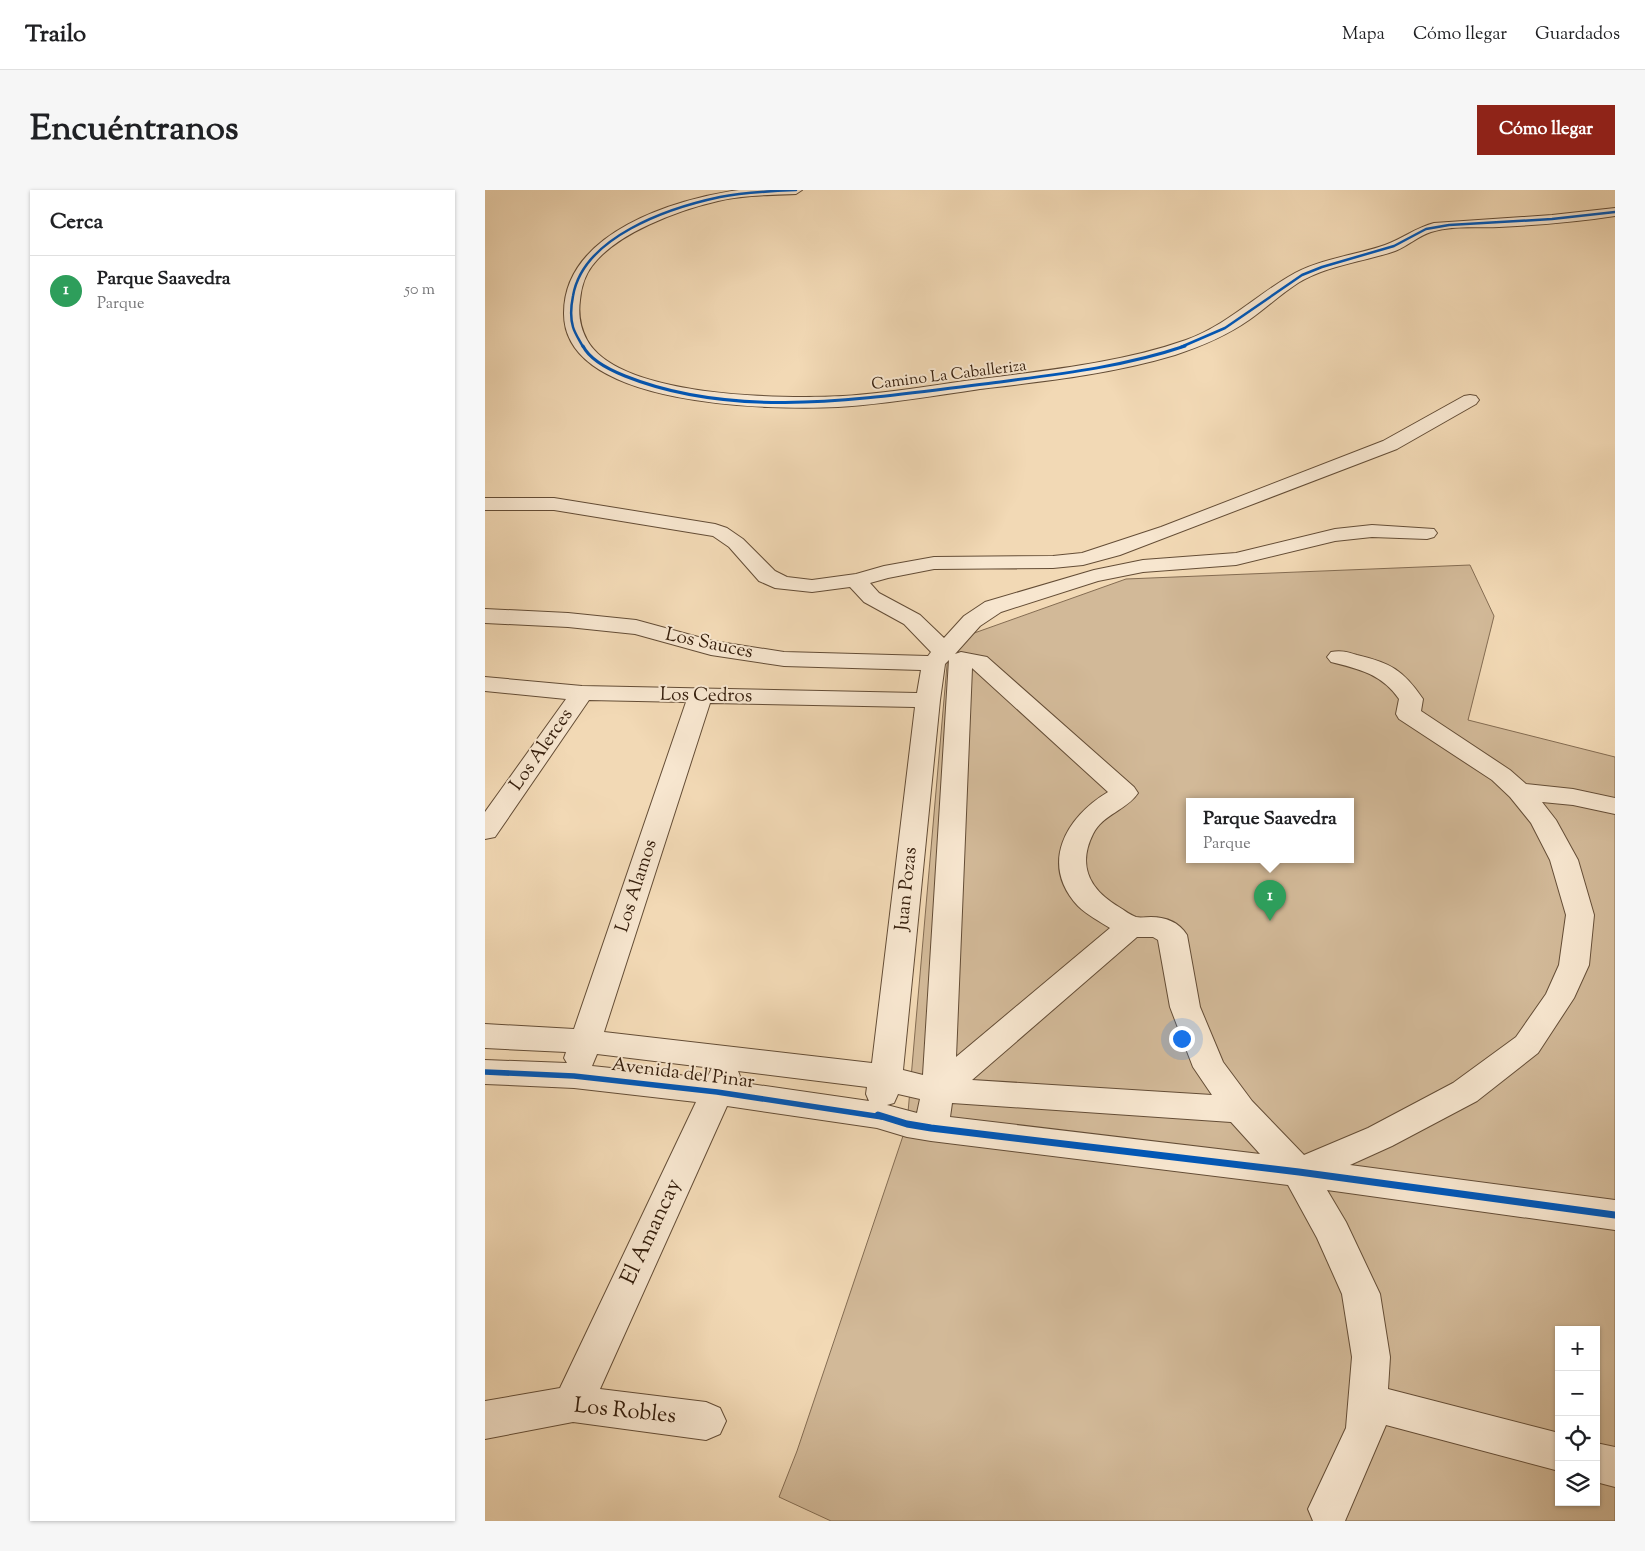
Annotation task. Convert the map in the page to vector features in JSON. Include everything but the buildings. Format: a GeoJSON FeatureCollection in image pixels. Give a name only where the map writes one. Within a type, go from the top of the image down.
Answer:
{"type":"FeatureCollection","features":[{"type":"Feature","properties":{"kind":"street","name":"Camino La Caballeriza"},"geometry":{"type":"LineString","coordinates":[[796,190],[742,193],[695,204],[630,230],[608,244],[587,262],[576,283],[572,305],[572,326],[577,340],[588,354],[600,364],[645,384],[677,392],[774,403],[822,402],[896,396],[1065,373],[1166,352],[1198,342],[1226,328],[1304,274],[1392,248],[1427,228],[1615,212]]}},
{"type":"Feature","properties":{"kind":"street"},"geometry":{"type":"LineString","coordinates":[[485,504],[554,504],[708,528],[720,532],[736,543],[767,576],[783,583],[812,586],[858,580],[883,572],[934,563],[1053,562],[1083,559],[1113,551],[1390,445],[1470,400]]}},
{"type":"Feature","properties":{"kind":"street"},"geometry":{"type":"LineString","coordinates":[[858,580],[860,588],[865,594],[907,616],[939,657],[972,621],[993,607],[1094,576],[1143,566],[1236,559],[1335,534],[1372,531],[1427,533]]}},
{"type":"Feature","properties":{"kind":"street","name":"Los Sauces"},"geometry":{"type":"LineString","coordinates":[[485,616],[568,620],[636,627],[711,648],[784,659],[939,657]]}},
{"type":"Feature","properties":{"kind":"street","name":"Juan Pozas"},"geometry":{"type":"LineString","coordinates":[[877,1115],[886,1077],[928,700],[939,657]]}},
{"type":"Feature","properties":{"kind":"street"},"geometry":{"type":"LineString","coordinates":[[1299,1172],[1380,1137],[1465,1092],[1527,1045],[1559,998],[1574,965],[1580,915],[1564,860],[1543,820],[1519,791],[1501,775],[1408,714],[1411,698],[1400,681],[1383,669],[1339,657]]}},
{"type":"Feature","properties":{"kind":"street"},"geometry":{"type":"LineString","coordinates":[[931,1128],[938,1090],[961,659],[979,662],[1125,793],[1093,815],[1081,832],[1073,852],[1073,877],[1088,899],[1130,927],[1159,928],[1172,935],[1185,1007],[1209,1067],[1240,1110],[1299,1172],[1333,1233],[1361,1294],[1371,1357],[1365,1429],[1329,1509]]}},
{"type":"Feature","properties":{"kind":"street","name":"Los Cedros"},"geometry":{"type":"LineString","coordinates":[[485,684],[582,693],[928,700]]}},
{"type":"Feature","properties":{"kind":"street","name":"Los Alerces"},"geometry":{"type":"LineString","coordinates":[[485,831],[582,693]]}},
{"type":"Feature","properties":{"kind":"street","name":"Los Alamos"},"geometry":{"type":"LineString","coordinates":[[574,1076],[700,696]]}},
{"type":"Feature","properties":{"kind":"street"},"geometry":{"type":"LineString","coordinates":[[1519,791],[1573,797],[1615,806]]}},
{"type":"Feature","properties":{"kind":"street"},"geometry":{"type":"LineString","coordinates":[[938,1090],[1130,927]]}},
{"type":"Feature","properties":{"kind":"street","name":"Avenida del Pinar"},"geometry":{"type":"LineString","coordinates":[[485,1036],[585,1041],[886,1077],[910,1085],[938,1090],[1240,1110]]}},
{"type":"Feature","properties":{"kind":"street","name":"El Amancay"},"geometry":{"type":"LineString","coordinates":[[573,1404],[731,1059]]}},
{"type":"Feature","properties":{"kind":"street","name":"Avenida del Pinar"},"geometry":{"type":"LineString","coordinates":[[485,1072],[574,1076],[717,1092],[877,1115],[907,1124],[931,1128],[1299,1172],[1615,1216]]}},
{"type":"Feature","properties":{"kind":"street"},"geometry":{"type":"LineString","coordinates":[[1368,1402],[1555,1451]]}},
{"type":"Feature","properties":{"kind":"street","name":"Los Robles"},"geometry":{"type":"LineString","coordinates":[[485,1420],[573,1404],[706,1421]]}},
{"type":"Feature","properties":{"kind":"street"},"geometry":{"type":"LineString","coordinates":[[1600,1463],[1615,1467]]}},
{"type":"Feature","properties":{"kind":"shaded area"},"geometry":{"type":"Polygon","coordinates":[[[1470,565],[1494,616],[1468,720],[1615,757],[1615,1521],[831,1521],[779,1497],[797,1451],[907,1124],[949,642],[1126,579],[1470,565]]]}},
{"type":"Feature","properties":{"kind":"cycle path"},"geometry":{"type":"LineString","coordinates":[[796,190],[728,195],[686,206],[649,220],[600,249],[583,268],[573,293],[571,311],[573,328],[586,352],[610,370],[643,383],[681,392],[761,401],[822,402],[862,400],[1036,377],[1117,364],[1170,351],[1196,342],[1233,323],[1302,275],[1322,267],[1394,246],[1426,229],[1449,225],[1552,219],[1615,212]]}},
{"type":"Feature","properties":{"kind":"cycle path"},"geometry":{"type":"LineString","coordinates":[[485,1072],[574,1076],[717,1092],[877,1115],[907,1124],[931,1128],[1299,1172],[1615,1215]]}},
{"type":"Feature","properties":{"kind":"place","name":"Parque Saavedra"},"geometry":{"type":"Point","coordinates":[1270,921]}}]}
